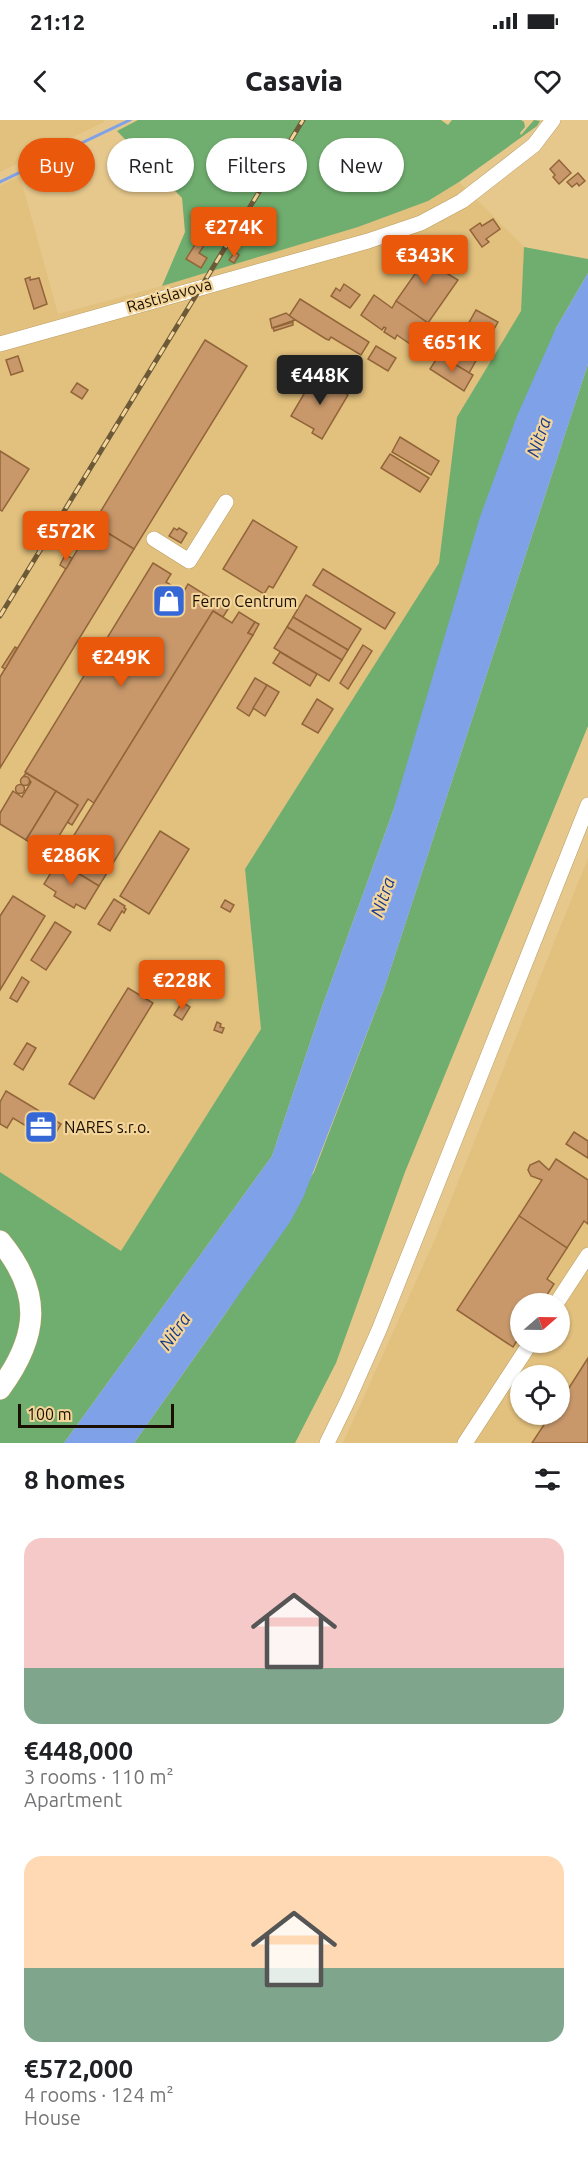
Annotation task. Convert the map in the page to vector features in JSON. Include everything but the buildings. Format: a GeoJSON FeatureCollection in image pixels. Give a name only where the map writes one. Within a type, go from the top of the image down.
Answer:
{"type":"FeatureCollection","features":[{"type":"Feature","properties":{"kind":"highway"},"geometry":{"type":"LineString","coordinates":[[0,1241],[24,1275],[30,1296],[32,1319],[16,1364],[0,1389]]}},
{"type":"Feature","properties":{"kind":"highway"},"geometry":{"type":"LineString","coordinates":[[0,1252],[17,1277],[23,1299],[19,1342],[0,1376]]}},
{"type":"Feature","properties":{"kind":"street","name":"Rastislavova"},"geometry":{"type":"LineString","coordinates":[[0,344],[325,254],[421,223],[462,201],[534,145],[553,120]]}},
{"type":"Feature","properties":{"kind":"street"},"geometry":{"type":"LineString","coordinates":[[154,539],[189,561],[226,502]]}},
{"type":"Feature","properties":{"kind":"street"},"geometry":{"type":"LineString","coordinates":[[327,1443],[379,1330],[588,805]]}},
{"type":"Feature","properties":{"kind":"street"},"geometry":{"type":"LineString","coordinates":[[563,1293],[588,1255]]}},
{"type":"Feature","properties":{"kind":"street"},"geometry":{"type":"LineString","coordinates":[[465,1443],[524,1353]]}},
{"type":"Feature","properties":{"kind":"shaded area"},"geometry":{"type":"Polygon","coordinates":[[[0,120],[103,120],[104,122],[71,138],[18,138],[18,163],[0,172],[0,120]]]}},
{"type":"Feature","properties":{"kind":"shaded area"},"geometry":{"type":"Polygon","coordinates":[[[18,177],[18,192],[24,192],[58,314],[162,286],[358,227],[428,201],[459,182],[524,247],[521,311],[457,417],[439,563],[245,869],[261,1029],[121,1252],[0,1172],[0,186],[18,177]]]}},
{"type":"Feature","properties":{"kind":"shaded area"},"geometry":{"type":"Polygon","coordinates":[[[588,858],[588,1443],[343,1443],[436,1237],[588,858]]]}},
{"type":"Feature","properties":{"kind":"green space"},"geometry":{"type":"Polygon","coordinates":[[[138,120],[441,120],[448,125],[452,120],[521,120],[525,127],[521,135],[534,120],[540,121],[537,126],[459,182],[428,201],[358,227],[162,286],[185,232],[182,198],[176,192],[194,192],[194,138],[124,138],[117,131],[138,120]]]}},
{"type":"Feature","properties":{"kind":"green space"},"geometry":{"type":"Polygon","coordinates":[[[524,247],[588,259],[588,273],[556,328],[392,814],[323,1004],[272,1156],[64,1443],[0,1443],[0,1172],[121,1251],[261,1029],[245,869],[439,563],[457,417],[521,311],[524,247]]]}},
{"type":"Feature","properties":{"kind":"green space"},"geometry":{"type":"Polygon","coordinates":[[[588,364],[588,726],[405,1172],[336,1363],[295,1443],[134,1443],[228,1310],[314,1172],[384,989],[588,364]]]}},
{"type":"Feature","properties":{"kind":"water","name":"Nitra"},"geometry":{"type":"Polygon","coordinates":[[[588,273],[588,364],[384,989],[303,1198],[290,1222],[134,1443],[64,1443],[272,1156],[323,1004],[392,814],[480,517],[517,416],[556,328],[588,273]]]}},
{"type":"Feature","properties":{"kind":"waterway"},"geometry":{"type":"LineString","coordinates":[[0,182],[130,120]]}},
{"type":"Feature","properties":{"kind":"railway"},"geometry":{"type":"LineString","coordinates":[[0,616],[303,120]]}},
{"type":"Feature","properties":{"kind":"place","name":"Ferro Centrum"},"geometry":{"type":"Point","coordinates":[169,601]}},
{"type":"Feature","properties":{"kind":"place","name":"NARES s.r.o."},"geometry":{"type":"Point","coordinates":[41,1127]}}]}
